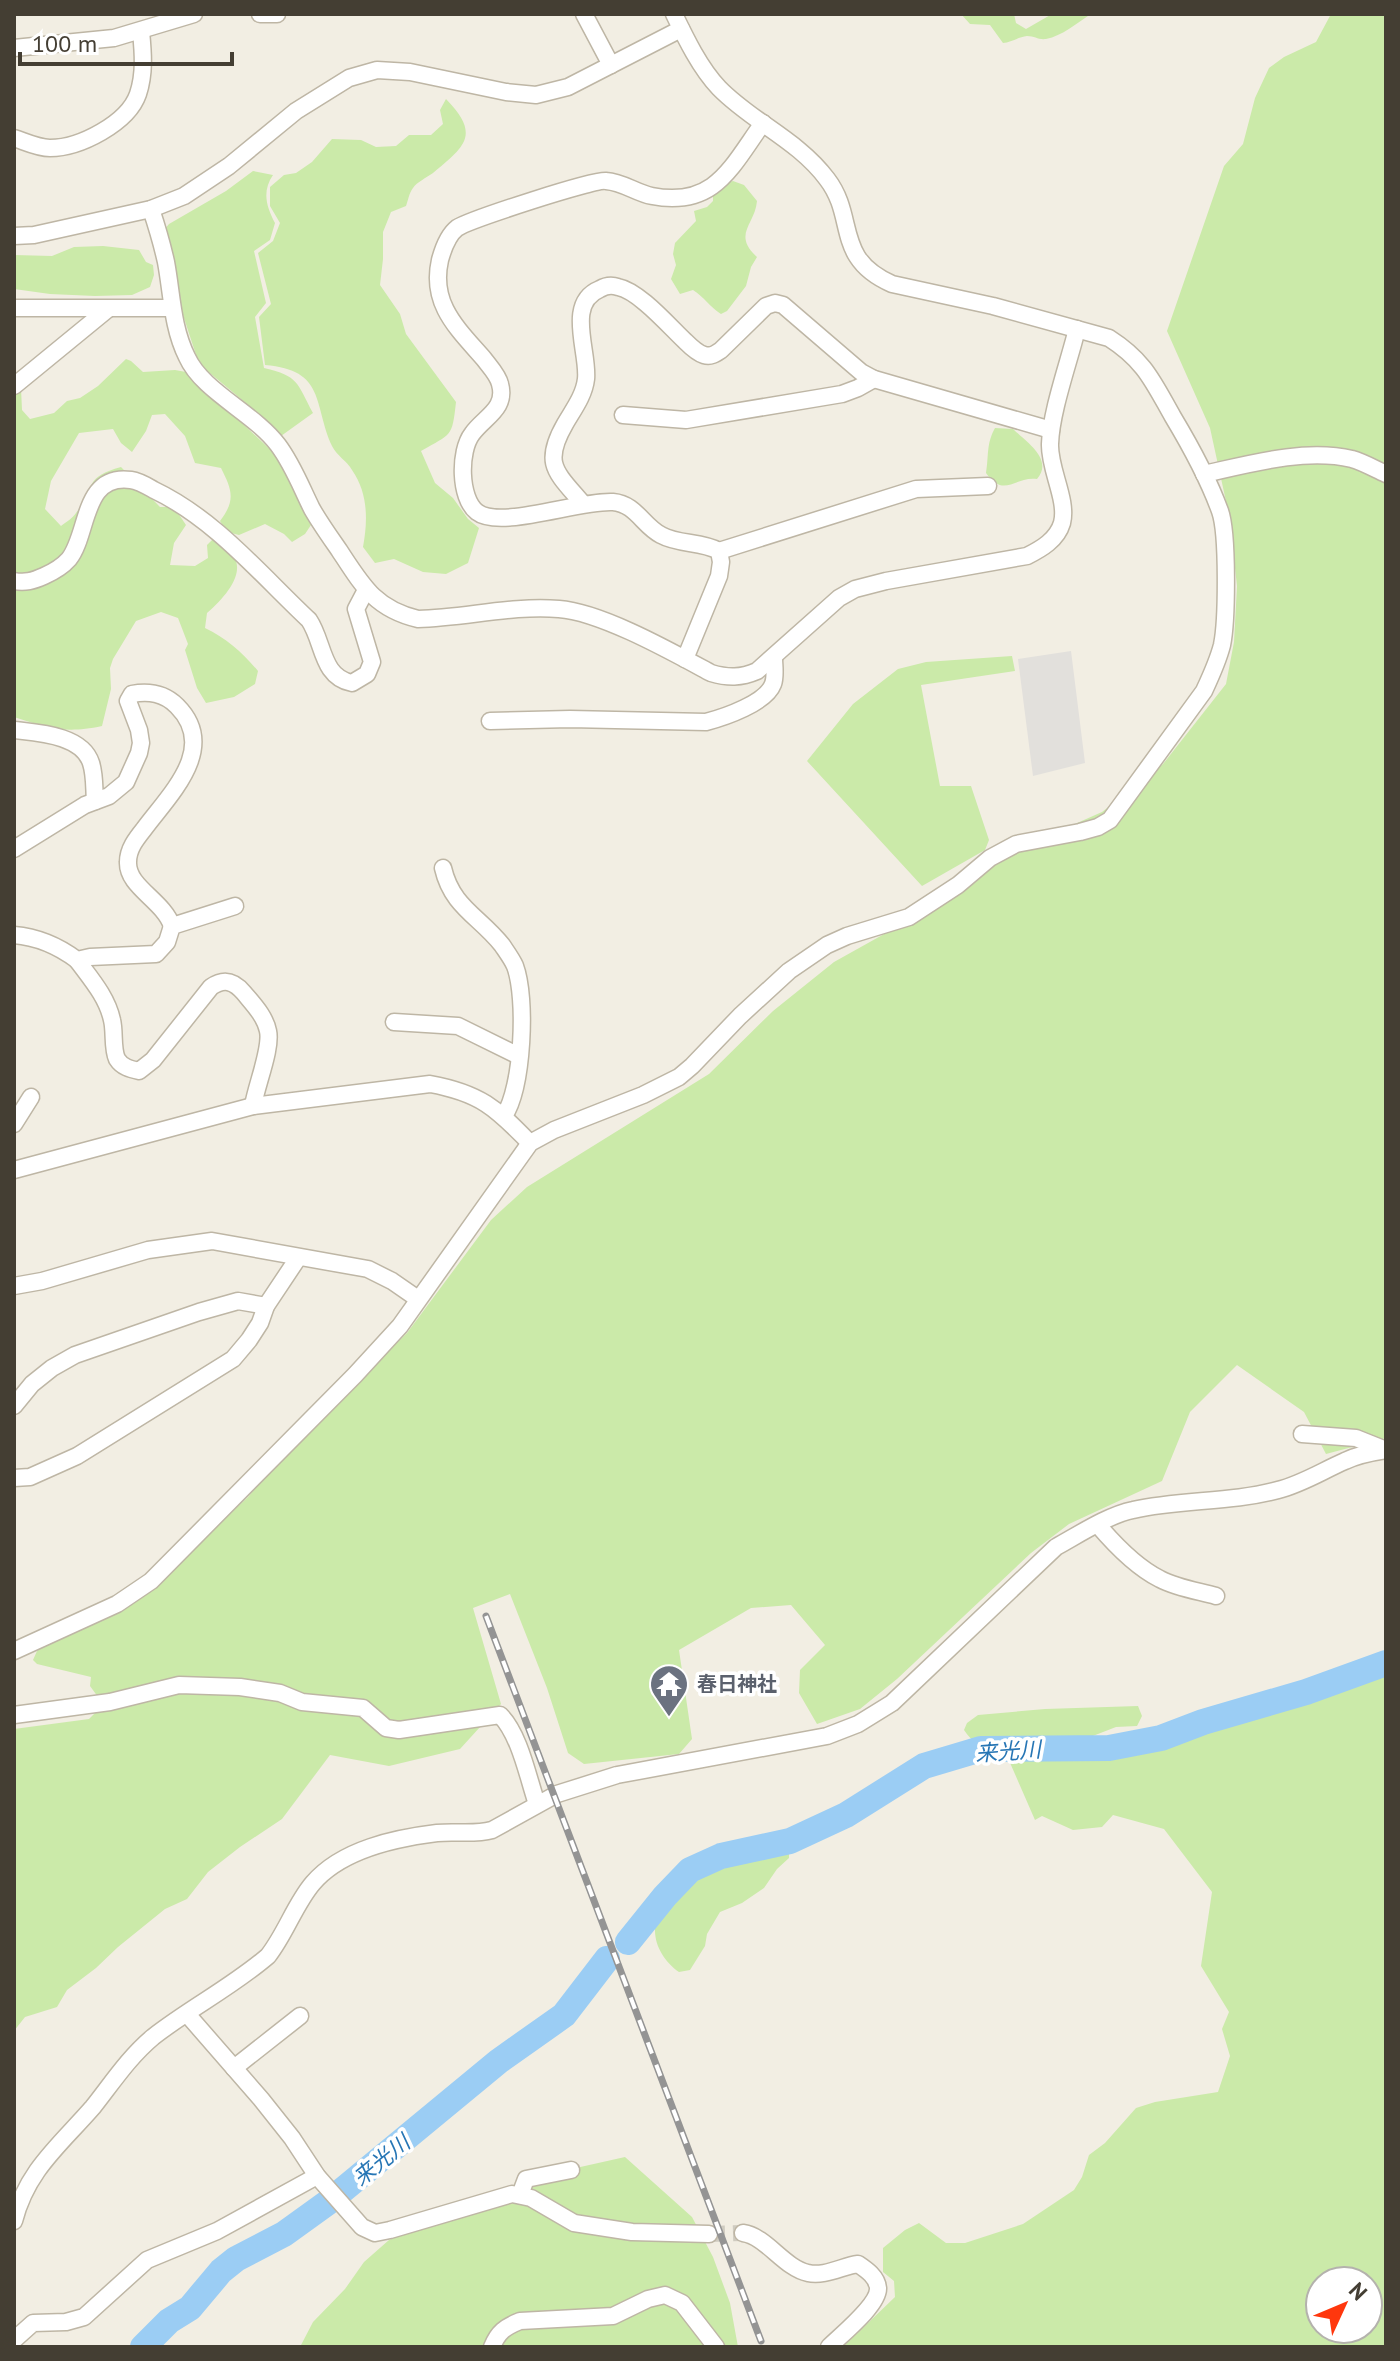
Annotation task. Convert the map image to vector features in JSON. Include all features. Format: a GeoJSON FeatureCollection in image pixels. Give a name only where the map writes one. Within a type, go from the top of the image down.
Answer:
{"type":"FeatureCollection","features":[{"type":"Feature","properties":{"kind":"street"},"geometry":{"type":"LineString","coordinates":[[14,48],[101,40],[194,14]]}},
{"type":"Feature","properties":{"kind":"street"},"geometry":{"type":"LineString","coordinates":[[260,14],[277,14]]}},
{"type":"Feature","properties":{"kind":"street"},"geometry":{"type":"LineString","coordinates":[[584,14],[611,65]]}},
{"type":"Feature","properties":{"kind":"street"},"geometry":{"type":"LineString","coordinates":[[14,236],[34,235],[151,209],[184,196],[204,185],[296,111],[349,78],[377,70],[410,72],[506,92],[536,95],[568,87],[611,65],[678,22],[718,87],[815,164],[830,183],[839,201],[850,245],[866,269],[876,277],[892,284],[993,306],[1109,338],[1142,364],[1204,474],[1221,511],[1225,581],[1223,642],[1204,691],[1110,820],[1080,832],[1016,844],[990,858],[958,885],[909,917],[827,945],[789,971],[679,1077],[530,1143],[400,1326],[151,1581],[117,1604],[14,1651]]}},
{"type":"Feature","properties":{"kind":"street"},"geometry":{"type":"LineString","coordinates":[[14,138],[36,146],[69,146],[109,128],[123,117],[132,107],[142,78],[141,31]]}},
{"type":"Feature","properties":{"kind":"street"},"geometry":{"type":"LineString","coordinates":[[763,123],[716,185],[699,195],[653,196],[600,180],[456,229],[448,240],[439,268],[440,300],[445,313],[498,378],[502,395],[496,410],[468,441],[463,487],[471,507],[491,519],[583,504],[616,502],[635,512],[657,534],[719,551],[916,489],[988,486]]}},
{"type":"Feature","properties":{"kind":"street"},"geometry":{"type":"LineString","coordinates":[[151,209],[166,262],[172,308],[181,341],[194,369],[258,422],[277,444],[296,472],[313,511],[366,590],[383,606],[418,619],[529,609],[574,611],[617,627],[718,675],[743,678],[757,671],[831,605],[855,589],[1027,556],[1043,548],[1057,533],[1062,522],[1063,506],[1050,456],[1051,430],[1077,329]]}},
{"type":"Feature","properties":{"kind":"street"},"geometry":{"type":"LineString","coordinates":[[583,504],[556,471],[553,454],[554,444],[581,397],[586,381],[580,317],[583,304],[593,292],[604,287],[617,286],[626,290],[691,347],[708,356],[721,350],[766,306],[775,303],[783,305],[861,372],[874,379],[1051,430]]}},
{"type":"Feature","properties":{"kind":"street"},"geometry":{"type":"LineString","coordinates":[[14,308],[172,308]]}},
{"type":"Feature","properties":{"kind":"street"},"geometry":{"type":"LineString","coordinates":[[14,386],[108,309]]}},
{"type":"Feature","properties":{"kind":"street"},"geometry":{"type":"LineString","coordinates":[[623,415],[686,420],[842,394],[874,379]]}},
{"type":"Feature","properties":{"kind":"street"},"geometry":{"type":"LineString","coordinates":[[1204,474],[1262,461],[1321,456],[1353,459],[1386,474]]}},
{"type":"Feature","properties":{"kind":"street"},"geometry":{"type":"LineString","coordinates":[[14,581],[29,582],[60,568],[76,547],[93,497],[114,480],[133,480],[180,502],[236,550],[309,620],[329,668],[335,676],[352,683],[367,674],[372,662],[356,609],[366,590]]}},
{"type":"Feature","properties":{"kind":"street"},"geometry":{"type":"LineString","coordinates":[[685,659],[719,576],[719,551]]}},
{"type":"Feature","properties":{"kind":"street"},"geometry":{"type":"LineString","coordinates":[[490,721],[585,719],[706,722],[734,712],[768,692],[775,677],[774,658]]}},
{"type":"Feature","properties":{"kind":"street"},"geometry":{"type":"LineString","coordinates":[[14,849],[72,813],[117,791],[126,782],[141,743],[128,701],[132,694],[154,693],[175,703],[191,726],[193,754],[190,764],[134,841],[128,863],[135,882],[163,908],[172,926],[167,942],[156,954],[77,960]]}},
{"type":"Feature","properties":{"kind":"street"},"geometry":{"type":"LineString","coordinates":[[14,730],[73,742],[91,760],[95,801]]}},
{"type":"Feature","properties":{"kind":"street"},"geometry":{"type":"LineString","coordinates":[[443,868],[455,899],[501,943],[514,964],[520,985],[516,1091],[504,1116]]}},
{"type":"Feature","properties":{"kind":"street"},"geometry":{"type":"LineString","coordinates":[[172,926],[235,906]]}},
{"type":"Feature","properties":{"kind":"street"},"geometry":{"type":"LineString","coordinates":[[14,935],[33,937],[52,944],[77,960],[106,1003],[112,1019],[118,1060],[130,1069],[139,1071],[153,1060],[211,987],[223,981],[238,986],[262,1015],[269,1036],[253,1106]]}},
{"type":"Feature","properties":{"kind":"street"},"geometry":{"type":"LineString","coordinates":[[394,1022],[458,1026],[519,1056]]}},
{"type":"Feature","properties":{"kind":"street"},"geometry":{"type":"LineString","coordinates":[[14,1170],[253,1106],[430,1084],[474,1096],[504,1116],[530,1143]]}},
{"type":"Feature","properties":{"kind":"street"},"geometry":{"type":"LineString","coordinates":[[14,1124],[31,1097]]}},
{"type":"Feature","properties":{"kind":"street"},"geometry":{"type":"LineString","coordinates":[[14,1286],[42,1281],[148,1250],[212,1241],[368,1269],[418,1299]]}},
{"type":"Feature","properties":{"kind":"street"},"geometry":{"type":"LineString","coordinates":[[14,1478],[30,1477],[77,1456],[233,1359],[260,1323],[266,1306],[298,1258]]}},
{"type":"Feature","properties":{"kind":"street"},"geometry":{"type":"LineString","coordinates":[[14,1406],[32,1384],[75,1355],[238,1301],[266,1306]]}},
{"type":"Feature","properties":{"kind":"street"},"geometry":{"type":"LineString","coordinates":[[1302,1434],[1356,1438],[1386,1450]]}},
{"type":"Feature","properties":{"kind":"street"},"geometry":{"type":"LineString","coordinates":[[14,2221],[17,2199],[37,2169],[141,2048],[268,1956],[315,1881],[347,1858],[371,1847],[437,1833],[492,1830],[557,1794],[617,1775],[800,1743],[858,1724],[892,1703],[1056,1547],[1098,1525],[1129,1510],[1172,1503],[1240,1499],[1281,1489],[1310,1479],[1348,1459],[1386,1450]]}},
{"type":"Feature","properties":{"kind":"street"},"geometry":{"type":"LineString","coordinates":[[1098,1525],[1144,1569],[1162,1580],[1216,1596]]}},
{"type":"Feature","properties":{"kind":"street"},"geometry":{"type":"LineString","coordinates":[[14,1715],[110,1702],[179,1685],[240,1687],[280,1693],[302,1702],[363,1708],[386,1728],[399,1730],[500,1715],[520,1752],[537,1804]]}},
{"type":"Feature","properties":{"kind":"street"},"geometry":{"type":"LineString","coordinates":[[187,2014],[292,2138],[320,2180],[362,2227],[375,2233],[512,2194],[531,2198],[574,2223],[632,2232],[709,2234]]}},
{"type":"Feature","properties":{"kind":"street"},"geometry":{"type":"LineString","coordinates":[[234,2068],[300,2016]]}},
{"type":"Feature","properties":{"kind":"street"},"geometry":{"type":"LineString","coordinates":[[520,2195],[526,2179],[571,2170]]}},
{"type":"Feature","properties":{"kind":"street"},"geometry":{"type":"LineString","coordinates":[[14,2340],[33,2323],[66,2322],[84,2317],[147,2260],[217,2231],[320,2180]]}},
{"type":"Feature","properties":{"kind":"street"},"geometry":{"type":"LineString","coordinates":[[743,2233],[751,2234],[788,2263],[808,2273],[828,2272],[858,2264],[871,2272],[878,2292],[870,2306],[829,2347]]}},
{"type":"Feature","properties":{"kind":"street"},"geometry":{"type":"LineString","coordinates":[[492,2347],[497,2334],[506,2326],[520,2321],[613,2316],[648,2299],[665,2295],[682,2303],[716,2347]]}},
{"type":"Feature","properties":{"kind":"green space"},"geometry":{"type":"Polygon","coordinates":[[[961,14],[1014,14],[1016,23],[1026,29],[1052,14],[1091,14],[1052,37],[1027,36],[1003,43],[990,25],[970,24],[961,14]]]}},
{"type":"Feature","properties":{"kind":"green space"},"geometry":{"type":"Polygon","coordinates":[[[1331,14],[1386,14],[1386,1438],[1326,1454],[1304,1412],[1237,1365],[1190,1412],[1162,1481],[1069,1524],[1031,1553],[897,1679],[860,1709],[817,1724],[799,1693],[800,1670],[825,1645],[791,1605],[751,1608],[679,1650],[692,1739],[679,1754],[584,1764],[568,1753],[547,1688],[510,1594],[473,1608],[501,1704],[460,1749],[389,1766],[330,1755],[282,1819],[208,1872],[187,1899],[165,1909],[118,1947],[67,1990],[57,2007],[25,2017],[14,2031],[14,1729],[89,1719],[97,1711],[98,1697],[90,1686],[91,1677],[37,1664],[33,1660],[37,1651],[53,1639],[142,1594],[248,1497],[289,1447],[407,1333],[491,1220],[527,1187],[709,1074],[773,1011],[834,962],[972,885],[1009,853],[1102,812],[1163,764],[1226,684],[1234,642],[1237,586],[1229,515],[1210,428],[1167,331],[1224,166],[1243,144],[1255,98],[1269,68],[1316,42],[1331,14]]]}},
{"type":"Feature","properties":{"kind":"green space"},"geometry":{"type":"Polygon","coordinates":[[[446,99],[463,122],[465,139],[453,155],[415,186],[406,206],[391,212],[383,232],[380,285],[400,314],[406,334],[456,402],[449,433],[421,451],[435,483],[479,528],[468,563],[446,574],[423,572],[394,559],[375,563],[363,547],[366,527],[364,497],[350,467],[332,446],[314,392],[299,374],[265,365],[259,317],[271,304],[258,253],[273,241],[280,223],[270,206],[270,187],[284,175],[296,173],[312,162],[332,139],[361,140],[376,147],[396,146],[409,135],[431,135],[443,124],[440,110],[446,99]]]}},
{"type":"Feature","properties":{"kind":"green space"},"geometry":{"type":"Polygon","coordinates":[[[253,171],[273,175],[266,199],[275,223],[270,240],[254,251],[266,303],[255,317],[264,368],[284,374],[296,382],[313,413],[281,436],[199,364],[183,315],[163,231],[169,224],[226,191],[253,171]]]}},
{"type":"Feature","properties":{"kind":"green space"},"geometry":{"type":"Polygon","coordinates":[[[733,181],[744,185],[757,201],[745,236],[757,257],[746,286],[727,311],[721,314],[693,290],[680,294],[671,279],[676,265],[673,254],[675,243],[696,221],[694,211],[707,207],[723,184],[733,181]]]}},
{"type":"Feature","properties":{"kind":"green space"},"geometry":{"type":"Polygon","coordinates":[[[74,247],[139,250],[146,262],[153,265],[150,287],[132,295],[95,296],[14,289],[14,255],[52,256],[74,247]]]}},
{"type":"Feature","properties":{"kind":"green space"},"geometry":{"type":"Polygon","coordinates":[[[126,359],[143,372],[186,372],[206,395],[226,408],[277,456],[311,525],[305,534],[292,542],[265,524],[239,535],[227,532],[220,521],[231,495],[221,468],[195,463],[185,436],[165,414],[152,415],[132,452],[121,443],[113,429],[79,433],[51,481],[45,509],[61,526],[75,515],[96,479],[121,467],[160,507],[174,507],[186,525],[174,543],[170,565],[195,566],[208,558],[207,545],[214,538],[234,557],[237,572],[234,580],[207,613],[205,628],[234,646],[258,671],[255,684],[234,697],[206,703],[197,688],[185,650],[188,644],[178,618],[161,612],[136,621],[113,659],[111,689],[102,726],[77,730],[47,727],[14,717],[14,380],[21,388],[22,410],[30,419],[54,413],[67,401],[80,398],[98,386],[126,359]]]}},
{"type":"Feature","properties":{"kind":"green space"},"geometry":{"type":"Polygon","coordinates":[[[995,428],[1013,429],[1036,451],[1042,465],[1037,479],[1004,486],[992,481],[986,473],[989,445],[995,428]]]}},
{"type":"Feature","properties":{"kind":"green space"},"geometry":{"type":"Polygon","coordinates":[[[1012,656],[1015,671],[921,685],[940,786],[971,786],[989,840],[985,850],[922,886],[807,761],[853,704],[898,669],[926,662],[1012,656]]]}},
{"type":"Feature","properties":{"kind":"green space"},"geometry":{"type":"Polygon","coordinates":[[[1386,1672],[1386,2347],[843,2347],[895,2297],[894,2281],[883,2272],[883,2248],[905,2230],[919,2223],[946,2243],[965,2243],[1023,2224],[1074,2190],[1089,2155],[1105,2143],[1136,2108],[1218,2092],[1230,2056],[1222,2029],[1229,2012],[1201,1966],[1212,1892],[1164,1829],[1113,1815],[1102,1827],[1073,1830],[1042,1816],[1035,1820],[1004,1749],[1057,1742],[1002,1741],[981,1745],[964,1730],[967,1723],[978,1715],[1138,1706],[1142,1716],[1137,1726],[1116,1727],[1085,1739],[1147,1732],[1154,1738],[1386,1672]]]}},
{"type":"Feature","properties":{"kind":"green space"},"geometry":{"type":"Polygon","coordinates":[[[789,1850],[789,1858],[764,1888],[742,1903],[720,1912],[690,1970],[679,1972],[673,1967],[656,1941],[655,1925],[659,1913],[681,1889],[695,1876],[716,1866],[789,1850]]]}},
{"type":"Feature","properties":{"kind":"green space"},"geometry":{"type":"Polygon","coordinates":[[[625,2157],[692,2217],[713,2257],[730,2303],[738,2347],[300,2347],[313,2322],[345,2289],[364,2262],[389,2240],[558,2172],[625,2157]]]}},
{"type":"Feature","properties":{"kind":"shaded area"},"geometry":{"type":"Polygon","coordinates":[[[1071,651],[1085,763],[1033,776],[1018,659],[1071,651]]]}},
{"type":"Feature","properties":{"kind":"waterway","name":"来光川"},"geometry":{"type":"LineString","coordinates":[[628,1942],[690,1870],[721,1856],[790,1841],[846,1815],[924,1766],[981,1749],[1109,1748],[1161,1738],[1386,1663]]}},
{"type":"Feature","properties":{"kind":"waterway","name":"来光川"},"geometry":{"type":"LineString","coordinates":[[143,2347],[169,2321],[190,2308],[221,2271],[236,2259],[284,2234],[327,2203],[499,2061],[564,2015],[607,1959]]}},
{"type":"Feature","properties":{"kind":"tunnel"},"geometry":{"type":"LineString","coordinates":[[709,2234],[743,2233]]}},
{"type":"Feature","properties":{"kind":"railway"},"geometry":{"type":"LineString","coordinates":[[486,1616],[761,2341]]}},
{"type":"Feature","properties":{"kind":"place","name":"春日神社"},"geometry":{"type":"Point","coordinates":[669,1718]}}]}
